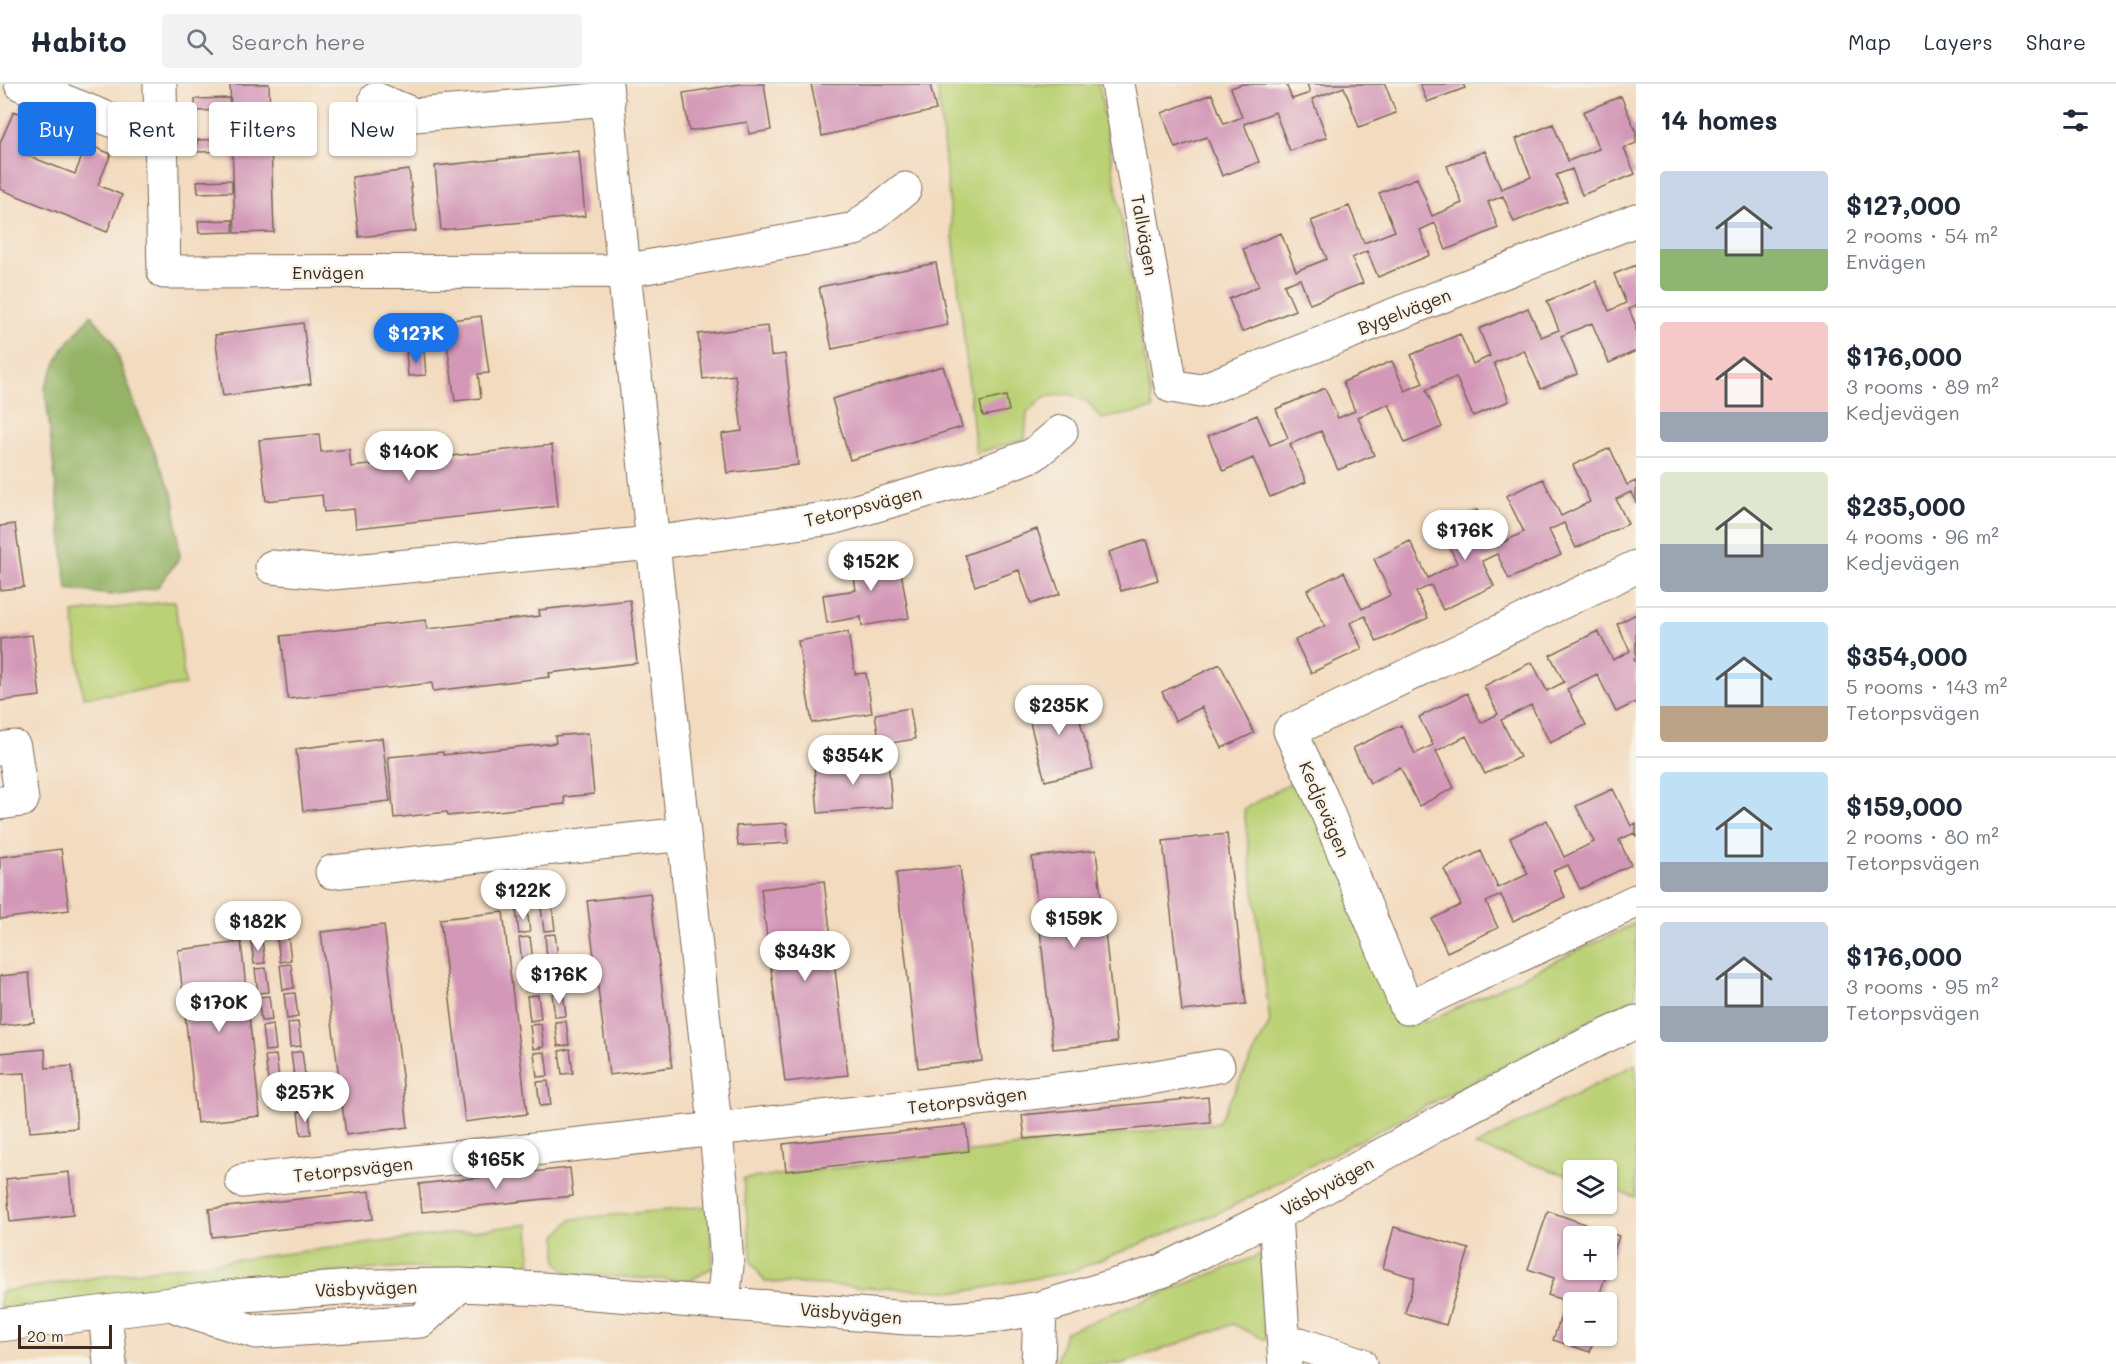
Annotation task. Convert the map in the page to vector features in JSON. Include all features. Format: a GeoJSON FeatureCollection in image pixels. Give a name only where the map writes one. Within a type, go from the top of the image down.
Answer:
{"type":"FeatureCollection","features":[{"type":"Feature","properties":{"kind":"street"},"geometry":{"type":"LineString","coordinates":[[21,84],[108,119]]}},
{"type":"Feature","properties":{"kind":"street","name":"Envägen"},"geometry":{"type":"LineString","coordinates":[[160,84],[160,102]]}},
{"type":"Feature","properties":{"kind":"street","name":"Tallvägen"},"geometry":{"type":"LineString","coordinates":[[1118,84],[1171,386]]}},
{"type":"Feature","properties":{"kind":"street"},"geometry":{"type":"LineString","coordinates":[[376,99],[415,115],[607,91],[652,543],[716,1129],[727,1266],[723,1302]]}},
{"type":"Feature","properties":{"kind":"street","name":"Envägen"},"geometry":{"type":"LineString","coordinates":[[161,156],[164,272],[624,271]]}},
{"type":"Feature","properties":{"kind":"street"},"geometry":{"type":"LineString","coordinates":[[624,271],[855,229],[906,189]]}},
{"type":"Feature","properties":{"kind":"street","name":"Bygelvägen"},"geometry":{"type":"LineString","coordinates":[[1171,386],[1200,391],[1636,220]]}},
{"type":"Feature","properties":{"kind":"street","name":"Tetorpsvägen"},"geometry":{"type":"LineString","coordinates":[[272,567],[333,573],[652,543],[832,518],[963,480],[1033,455],[1061,432]]}},
{"type":"Feature","properties":{"kind":"street","name":"Kedjevägen"},"geometry":{"type":"LineString","coordinates":[[1636,567],[1290,731],[1321,797],[1407,1008],[1636,901]]}},
{"type":"Feature","properties":{"kind":"street"},"geometry":{"type":"LineString","coordinates":[[0,749],[14,747],[21,800],[0,804]]}},
{"type":"Feature","properties":{"kind":"street"},"geometry":{"type":"LineString","coordinates":[[332,872],[684,834]]}},
{"type":"Feature","properties":{"kind":"street","name":"Väsbyvägen"},"geometry":{"type":"LineString","coordinates":[[0,1325],[309,1289],[368,1286],[542,1289],[929,1319],[1000,1315],[1040,1308],[1162,1271],[1275,1215],[1459,1112],[1584,1046],[1636,1022]]}},
{"type":"Feature","properties":{"kind":"street","name":"Tetorpsvägen"},"geometry":{"type":"LineString","coordinates":[[242,1181],[1127,1082],[1218,1066]]}},
{"type":"Feature","properties":{"kind":"street"},"geometry":{"type":"LineString","coordinates":[[1275,1215],[1284,1354],[1300,1344],[1360,1364]]}},
{"type":"Feature","properties":{"kind":"street"},"geometry":{"type":"LineString","coordinates":[[1038,1364],[1040,1308]]}},
{"type":"Feature","properties":{"kind":"street"},"geometry":{"type":"LineString","coordinates":[[105,1312],[110,1364]]}},
{"type":"Feature","properties":{"kind":"green space"},"geometry":{"type":"Polygon","coordinates":[[[937,84],[1099,84],[1153,409],[1101,419],[1088,402],[1070,394],[1044,397],[1027,413],[1025,439],[976,453],[937,84]]]}},
{"type":"Feature","properties":{"kind":"green space"},"geometry":{"type":"Polygon","coordinates":[[[91,315],[112,340],[139,415],[174,498],[180,557],[157,588],[111,595],[67,589],[45,387],[62,350],[91,315]]]}},
{"type":"Feature","properties":{"kind":"green space"},"geometry":{"type":"Polygon","coordinates":[[[175,601],[185,685],[83,697],[73,613],[175,601]]]}},
{"type":"Feature","properties":{"kind":"green space"},"geometry":{"type":"Polygon","coordinates":[[[1299,778],[1425,1023],[1636,923],[1636,997],[1225,1210],[1073,1271],[962,1292],[765,1282],[752,1263],[743,1179],[1218,1123],[1270,1022],[1244,809],[1299,778]]]}},
{"type":"Feature","properties":{"kind":"green space"},"geometry":{"type":"Polygon","coordinates":[[[1636,1064],[1636,1197],[1617,1191],[1617,1160],[1563,1160],[1563,1174],[1475,1146],[1636,1064]]]}},
{"type":"Feature","properties":{"kind":"green space"},"geometry":{"type":"Polygon","coordinates":[[[710,1206],[713,1267],[690,1281],[569,1274],[557,1262],[557,1235],[572,1219],[710,1206]]]}},
{"type":"Feature","properties":{"kind":"green space"},"geometry":{"type":"Polygon","coordinates":[[[529,1224],[531,1274],[406,1267],[327,1273],[0,1309],[0,1292],[119,1274],[529,1224]]]}},
{"type":"Feature","properties":{"kind":"green space"},"geometry":{"type":"Polygon","coordinates":[[[1262,1254],[1266,1340],[1233,1324],[1121,1364],[1056,1364],[1065,1332],[1262,1254]]]}},
{"type":"Feature","properties":{"kind":"building"},"geometry":{"type":"Polygon","coordinates":[[[230,84],[269,84],[270,102],[231,102],[230,84]]]}},
{"type":"Feature","properties":{"kind":"building"},"geometry":{"type":"Polygon","coordinates":[[[740,84],[764,84],[771,130],[749,134],[747,122],[689,131],[683,93],[740,84]]]}},
{"type":"Feature","properties":{"kind":"building"},"geometry":{"type":"Polygon","coordinates":[[[811,84],[930,84],[936,110],[822,136],[811,84]]]}},
{"type":"Feature","properties":{"kind":"building"},"geometry":{"type":"Polygon","coordinates":[[[1242,84],[1286,84],[1292,99],[1310,93],[1307,84],[1385,84],[1396,113],[1359,127],[1344,87],[1312,99],[1327,137],[1290,151],[1275,112],[1244,124],[1259,162],[1222,176],[1207,137],[1175,148],[1162,113],[1212,94],[1224,124],[1242,117],[1231,88],[1242,84]]]}},
{"type":"Feature","properties":{"kind":"building"},"geometry":{"type":"Polygon","coordinates":[[[1420,84],[1463,84],[1465,88],[1427,102],[1420,84]]]}},
{"type":"Feature","properties":{"kind":"building"},"geometry":{"type":"Polygon","coordinates":[[[1621,96],[1636,132],[1636,143],[1624,148],[1635,174],[1582,195],[1572,169],[1556,175],[1567,201],[1514,222],[1503,196],[1488,202],[1498,228],[1446,250],[1435,223],[1420,230],[1430,255],[1378,277],[1367,251],[1352,258],[1363,283],[1310,304],[1300,279],[1284,285],[1295,310],[1242,332],[1229,299],[1259,286],[1243,249],[1281,233],[1296,271],[1327,259],[1311,221],[1349,206],[1364,243],[1395,231],[1379,193],[1417,178],[1432,216],[1462,203],[1447,166],[1485,151],[1501,189],[1531,177],[1516,139],[1553,124],[1568,161],[1599,149],[1583,112],[1621,96]]]}},
{"type":"Feature","properties":{"kind":"building"},"geometry":{"type":"Polygon","coordinates":[[[229,98],[229,102],[209,102],[209,111],[197,111],[195,99],[229,98]]]}},
{"type":"Feature","properties":{"kind":"building"},"geometry":{"type":"Polygon","coordinates":[[[14,111],[18,113],[18,156],[29,156],[75,174],[82,156],[96,156],[96,148],[108,153],[110,156],[98,185],[122,195],[107,232],[0,189],[0,143],[14,111]]]}},
{"type":"Feature","properties":{"kind":"building"},"geometry":{"type":"Polygon","coordinates":[[[197,140],[209,140],[209,152],[197,152],[197,140]]]}},
{"type":"Feature","properties":{"kind":"building"},"geometry":{"type":"Polygon","coordinates":[[[579,151],[585,216],[441,230],[435,166],[579,151]]]}},
{"type":"Feature","properties":{"kind":"building"},"geometry":{"type":"Polygon","coordinates":[[[232,156],[271,156],[274,232],[235,233],[232,156]]]}},
{"type":"Feature","properties":{"kind":"building"},"geometry":{"type":"Polygon","coordinates":[[[409,170],[416,231],[359,237],[352,177],[409,170]]]}},
{"type":"Feature","properties":{"kind":"building"},"geometry":{"type":"Polygon","coordinates":[[[232,180],[232,192],[198,193],[197,181],[232,180]]]}},
{"type":"Feature","properties":{"kind":"building"},"geometry":{"type":"Polygon","coordinates":[[[233,220],[233,232],[199,233],[198,221],[233,220]]]}},
{"type":"Feature","properties":{"kind":"building"},"geometry":{"type":"Polygon","coordinates":[[[936,263],[948,325],[832,349],[819,287],[936,263]]]}},
{"type":"Feature","properties":{"kind":"building"},"geometry":{"type":"Polygon","coordinates":[[[1636,265],[1636,306],[1629,309],[1636,326],[1636,351],[1609,363],[1592,323],[1561,336],[1577,374],[1541,389],[1524,350],[1494,363],[1509,401],[1473,416],[1456,377],[1426,390],[1442,427],[1405,443],[1389,404],[1358,417],[1374,455],[1338,470],[1321,431],[1290,444],[1306,482],[1270,497],[1253,458],[1223,471],[1208,436],[1257,415],[1270,445],[1288,438],[1276,409],[1325,388],[1338,418],[1355,411],[1343,382],[1392,361],[1405,391],[1423,383],[1411,355],[1460,334],[1473,364],[1490,356],[1479,329],[1528,308],[1541,337],[1559,330],[1547,301],[1596,281],[1609,311],[1626,303],[1614,274],[1636,265]]]}},
{"type":"Feature","properties":{"kind":"building"},"geometry":{"type":"Polygon","coordinates":[[[481,316],[489,373],[478,374],[481,398],[455,401],[444,321],[481,316]]]}},
{"type":"Feature","properties":{"kind":"building"},"geometry":{"type":"Polygon","coordinates":[[[303,323],[311,384],[223,396],[215,335],[303,323]]]}},
{"type":"Feature","properties":{"kind":"building"},"geometry":{"type":"Polygon","coordinates":[[[768,326],[771,356],[785,354],[798,465],[727,473],[722,434],[742,431],[735,375],[703,379],[698,334],[768,326]]]}},
{"type":"Feature","properties":{"kind":"building"},"geometry":{"type":"Polygon","coordinates":[[[424,351],[426,375],[408,376],[406,353],[424,351]]]}},
{"type":"Feature","properties":{"kind":"building"},"geometry":{"type":"Polygon","coordinates":[[[943,366],[962,427],[850,460],[832,399],[943,366]]]}},
{"type":"Feature","properties":{"kind":"building"},"geometry":{"type":"Polygon","coordinates":[[[1006,396],[1009,411],[983,416],[980,402],[1006,396]]]}},
{"type":"Feature","properties":{"kind":"building"},"geometry":{"type":"Polygon","coordinates":[[[319,434],[321,452],[349,449],[351,467],[552,445],[558,506],[356,528],[354,509],[324,512],[322,495],[266,501],[259,440],[319,434]]]}},
{"type":"Feature","properties":{"kind":"building"},"geometry":{"type":"Polygon","coordinates":[[[1610,448],[1627,485],[1636,481],[1636,503],[1631,492],[1616,499],[1628,524],[1576,548],[1564,523],[1549,530],[1561,555],[1509,579],[1497,554],[1482,561],[1494,586],[1443,610],[1431,585],[1416,592],[1428,618],[1377,642],[1365,616],[1350,623],[1362,649],[1311,673],[1295,640],[1325,626],[1307,590],[1344,572],[1362,609],[1391,595],[1374,559],[1410,541],[1428,578],[1457,563],[1440,527],[1477,510],[1494,547],[1524,532],[1506,496],[1543,479],[1561,516],[1590,502],[1573,465],[1610,448]]]}},
{"type":"Feature","properties":{"kind":"building"},"geometry":{"type":"Polygon","coordinates":[[[15,524],[24,587],[0,590],[0,526],[15,524]]]}},
{"type":"Feature","properties":{"kind":"building"},"geometry":{"type":"Polygon","coordinates":[[[1037,529],[1060,594],[1031,604],[1019,570],[975,586],[965,555],[1037,529]]]}},
{"type":"Feature","properties":{"kind":"building"},"geometry":{"type":"Polygon","coordinates":[[[1146,540],[1158,580],[1121,591],[1109,552],[1146,540]]]}},
{"type":"Feature","properties":{"kind":"building"},"geometry":{"type":"Polygon","coordinates":[[[897,549],[909,618],[862,626],[861,617],[827,623],[823,595],[856,590],[851,558],[897,549]]]}},
{"type":"Feature","properties":{"kind":"building"},"geometry":{"type":"Polygon","coordinates":[[[630,600],[637,663],[549,673],[550,677],[433,691],[432,683],[288,699],[281,636],[426,620],[427,629],[540,616],[539,610],[630,600]]]}},
{"type":"Feature","properties":{"kind":"building"},"geometry":{"type":"Polygon","coordinates":[[[1636,614],[1636,657],[1634,658],[1636,702],[1616,712],[1597,674],[1567,689],[1586,725],[1550,743],[1531,705],[1501,720],[1520,757],[1485,774],[1466,736],[1436,751],[1454,788],[1419,806],[1400,767],[1370,783],[1353,748],[1401,725],[1415,754],[1433,745],[1419,717],[1467,693],[1481,723],[1498,714],[1484,686],[1532,662],[1547,691],[1564,682],[1550,655],[1598,631],[1613,660],[1630,651],[1617,624],[1636,614]]]}},
{"type":"Feature","properties":{"kind":"building"},"geometry":{"type":"Polygon","coordinates":[[[848,632],[855,674],[866,673],[872,713],[812,723],[798,641],[848,632]]]}},
{"type":"Feature","properties":{"kind":"building"},"geometry":{"type":"Polygon","coordinates":[[[32,635],[40,696],[0,701],[0,639],[32,635]]]}},
{"type":"Feature","properties":{"kind":"building"},"geometry":{"type":"Polygon","coordinates":[[[1220,664],[1254,733],[1222,748],[1202,707],[1175,721],[1162,692],[1220,664]]]}},
{"type":"Feature","properties":{"kind":"building"},"geometry":{"type":"Polygon","coordinates":[[[1072,691],[1093,769],[1045,781],[1025,703],[1072,691]]]}},
{"type":"Feature","properties":{"kind":"building"},"geometry":{"type":"Polygon","coordinates":[[[910,708],[915,739],[880,745],[875,714],[910,708]]]}},
{"type":"Feature","properties":{"kind":"building"},"geometry":{"type":"Polygon","coordinates":[[[588,733],[594,794],[564,797],[565,804],[448,816],[447,812],[394,818],[388,757],[443,752],[443,755],[556,743],[555,736],[588,733]]]}},
{"type":"Feature","properties":{"kind":"building"},"geometry":{"type":"Polygon","coordinates":[[[382,738],[390,801],[303,811],[296,749],[382,738]]]}},
{"type":"Feature","properties":{"kind":"building"},"geometry":{"type":"Polygon","coordinates":[[[888,759],[892,807],[818,813],[814,766],[888,759]]]}},
{"type":"Feature","properties":{"kind":"building"},"geometry":{"type":"Polygon","coordinates":[[[1613,789],[1631,826],[1636,823],[1636,837],[1634,833],[1619,840],[1631,865],[1580,889],[1568,865],[1553,871],[1565,897],[1513,921],[1501,895],[1486,902],[1498,928],[1447,952],[1432,919],[1461,905],[1444,869],[1481,851],[1498,888],[1528,874],[1510,838],[1547,820],[1564,857],[1594,842],[1576,806],[1613,789]]]}},
{"type":"Feature","properties":{"kind":"building"},"geometry":{"type":"Polygon","coordinates":[[[787,823],[788,843],[738,846],[736,826],[787,823]]]}},
{"type":"Feature","properties":{"kind":"building"},"geometry":{"type":"Polygon","coordinates":[[[1227,834],[1246,1004],[1182,1011],[1163,841],[1227,834]]]}},
{"type":"Feature","properties":{"kind":"building"},"geometry":{"type":"Polygon","coordinates":[[[61,849],[69,910],[0,919],[0,857],[61,849]]]}},
{"type":"Feature","properties":{"kind":"building"},"geometry":{"type":"Polygon","coordinates":[[[1096,850],[1117,1042],[1053,1049],[1032,857],[1096,850]]]}},
{"type":"Feature","properties":{"kind":"building"},"geometry":{"type":"Polygon","coordinates":[[[960,866],[982,1061],[918,1068],[896,873],[960,866]]]}},
{"type":"Feature","properties":{"kind":"building"},"geometry":{"type":"Polygon","coordinates":[[[824,881],[848,1075],[785,1082],[761,889],[824,881]]]}},
{"type":"Feature","properties":{"kind":"building"},"geometry":{"type":"Polygon","coordinates":[[[650,893],[672,1067],[609,1075],[587,901],[650,893]]]}},
{"type":"Feature","properties":{"kind":"building"},"geometry":{"type":"Polygon","coordinates":[[[552,906],[555,930],[544,931],[541,907],[552,906]]]}},
{"type":"Feature","properties":{"kind":"building"},"geometry":{"type":"Polygon","coordinates":[[[527,909],[530,932],[519,934],[516,910],[527,909]]]}},
{"type":"Feature","properties":{"kind":"building"},"geometry":{"type":"Polygon","coordinates":[[[503,912],[527,1114],[465,1122],[440,919],[503,912]]]}},
{"type":"Feature","properties":{"kind":"building"},"geometry":{"type":"Polygon","coordinates":[[[384,925],[408,1127],[346,1135],[321,932],[384,925]]]}},
{"type":"Feature","properties":{"kind":"building"},"geometry":{"type":"Polygon","coordinates":[[[555,934],[558,958],[547,959],[545,935],[555,934]]]}},
{"type":"Feature","properties":{"kind":"building"},"geometry":{"type":"Polygon","coordinates":[[[288,937],[291,960],[280,962],[277,938],[288,937]]]}},
{"type":"Feature","properties":{"kind":"building"},"geometry":{"type":"Polygon","coordinates":[[[530,937],[533,961],[522,962],[519,938],[530,937]]]}},
{"type":"Feature","properties":{"kind":"building"},"geometry":{"type":"Polygon","coordinates":[[[262,940],[265,963],[254,964],[251,941],[262,940]]]}},
{"type":"Feature","properties":{"kind":"building"},"geometry":{"type":"Polygon","coordinates":[[[241,942],[260,1116],[197,1123],[178,950],[241,942]]]}},
{"type":"Feature","properties":{"kind":"building"},"geometry":{"type":"Polygon","coordinates":[[[559,962],[562,986],[551,988],[548,963],[559,962]]]}},
{"type":"Feature","properties":{"kind":"building"},"geometry":{"type":"Polygon","coordinates":[[[291,964],[294,988],[283,990],[280,965],[291,964]]]}},
{"type":"Feature","properties":{"kind":"building"},"geometry":{"type":"Polygon","coordinates":[[[534,965],[537,989],[526,991],[523,967],[534,965]]]}},
{"type":"Feature","properties":{"kind":"building"},"geometry":{"type":"Polygon","coordinates":[[[266,968],[269,992],[258,993],[255,969],[266,968]]]}},
{"type":"Feature","properties":{"kind":"building"},"geometry":{"type":"Polygon","coordinates":[[[29,973],[34,1022],[0,1026],[0,976],[29,973]]]}},
{"type":"Feature","properties":{"kind":"building"},"geometry":{"type":"Polygon","coordinates":[[[563,992],[566,1016],[555,1017],[552,994],[563,992]]]}},
{"type":"Feature","properties":{"kind":"building"},"geometry":{"type":"Polygon","coordinates":[[[295,993],[298,1017],[287,1019],[284,994],[295,993]]]}},
{"type":"Feature","properties":{"kind":"building"},"geometry":{"type":"Polygon","coordinates":[[[538,995],[541,1019],[530,1021],[527,996],[538,995]]]}},
{"type":"Feature","properties":{"kind":"building"},"geometry":{"type":"Polygon","coordinates":[[[269,996],[272,1020],[261,1021],[258,997],[269,996]]]}},
{"type":"Feature","properties":{"kind":"building"},"geometry":{"type":"Polygon","coordinates":[[[566,1021],[569,1045],[558,1046],[555,1022],[566,1021]]]}},
{"type":"Feature","properties":{"kind":"building"},"geometry":{"type":"Polygon","coordinates":[[[298,1022],[301,1046],[290,1047],[288,1023],[298,1022]]]}},
{"type":"Feature","properties":{"kind":"building"},"geometry":{"type":"Polygon","coordinates":[[[541,1024],[544,1047],[533,1049],[530,1025],[541,1024]]]}},
{"type":"Feature","properties":{"kind":"building"},"geometry":{"type":"Polygon","coordinates":[[[273,1025],[276,1050],[265,1051],[262,1027],[273,1025]]]}},
{"type":"Feature","properties":{"kind":"building"},"geometry":{"type":"Polygon","coordinates":[[[45,1049],[46,1068],[72,1066],[77,1128],[30,1132],[25,1073],[1,1074],[0,1053],[45,1049]]]}},
{"type":"Feature","properties":{"kind":"building"},"geometry":{"type":"Polygon","coordinates":[[[570,1049],[573,1073],[562,1074],[559,1051],[570,1049]]]}},
{"type":"Feature","properties":{"kind":"building"},"geometry":{"type":"Polygon","coordinates":[[[302,1051],[305,1075],[294,1076],[291,1053],[302,1051]]]}},
{"type":"Feature","properties":{"kind":"building"},"geometry":{"type":"Polygon","coordinates":[[[545,1052],[548,1076],[537,1077],[534,1053],[545,1052]]]}},
{"type":"Feature","properties":{"kind":"building"},"geometry":{"type":"Polygon","coordinates":[[[276,1055],[279,1079],[268,1080],[265,1056],[276,1055]]]}},
{"type":"Feature","properties":{"kind":"building"},"geometry":{"type":"Polygon","coordinates":[[[305,1080],[308,1104],[297,1105],[294,1082],[305,1080]]]}},
{"type":"Feature","properties":{"kind":"building"},"geometry":{"type":"Polygon","coordinates":[[[548,1081],[551,1105],[540,1106],[537,1082],[548,1081]]]}},
{"type":"Feature","properties":{"kind":"building"},"geometry":{"type":"Polygon","coordinates":[[[280,1083],[282,1107],[271,1108],[269,1085],[280,1083]]]}},
{"type":"Feature","properties":{"kind":"building"},"geometry":{"type":"Polygon","coordinates":[[[1208,1097],[1210,1122],[1025,1139],[1022,1115],[1208,1097]]]}},
{"type":"Feature","properties":{"kind":"building"},"geometry":{"type":"Polygon","coordinates":[[[309,1110],[311,1134],[301,1135],[298,1112],[309,1110]]]}},
{"type":"Feature","properties":{"kind":"building"},"geometry":{"type":"Polygon","coordinates":[[[966,1125],[969,1151],[786,1171],[783,1144],[966,1125]]]}},
{"type":"Feature","properties":{"kind":"building"},"geometry":{"type":"Polygon","coordinates":[[[570,1168],[573,1196],[422,1212],[419,1184],[570,1168]]]}},
{"type":"Feature","properties":{"kind":"building"},"geometry":{"type":"Polygon","coordinates":[[[69,1172],[73,1215],[10,1222],[6,1179],[69,1172]]]}},
{"type":"Feature","properties":{"kind":"building"},"geometry":{"type":"Polygon","coordinates":[[[370,1191],[373,1219],[212,1237],[209,1209],[370,1191]]]}},
{"type":"Feature","properties":{"kind":"building"},"geometry":{"type":"Polygon","coordinates":[[[1548,1211],[1591,1226],[1563,1226],[1563,1280],[1604,1280],[1600,1292],[1563,1292],[1563,1300],[1548,1295],[1554,1278],[1528,1269],[1548,1211]]]}},
{"type":"Feature","properties":{"kind":"building"},"geometry":{"type":"Polygon","coordinates":[[[1394,1227],[1469,1249],[1446,1325],[1405,1313],[1415,1278],[1383,1268],[1394,1227]]]}},
{"type":"Feature","properties":{"kind":"building"},"geometry":{"type":"Polygon","coordinates":[[[1563,1310],[1563,1343],[1553,1340],[1563,1310]]]}},
{"type":"Feature","properties":{"kind":"building"},"geometry":{"type":"Polygon","coordinates":[[[1572,1346],[1592,1346],[1590,1352],[1572,1346]]]}}]}
